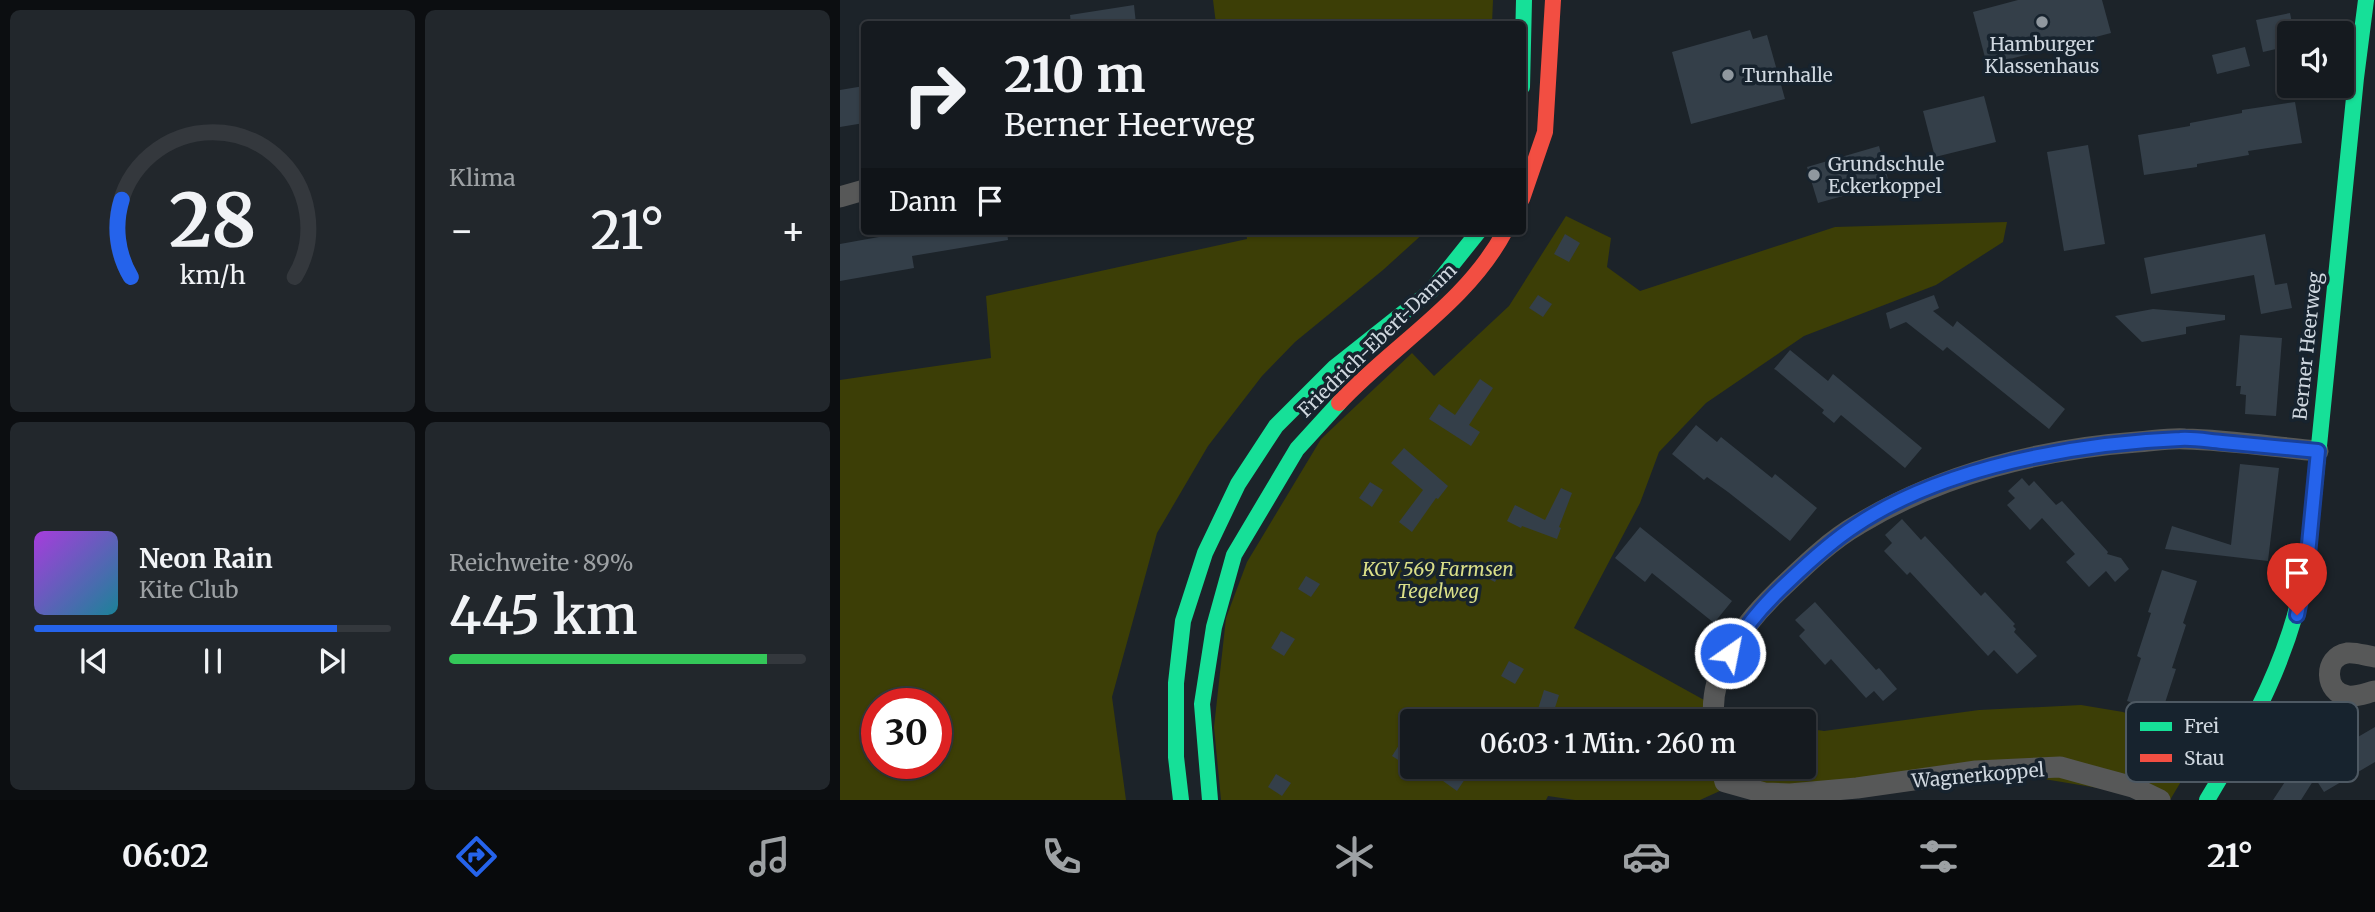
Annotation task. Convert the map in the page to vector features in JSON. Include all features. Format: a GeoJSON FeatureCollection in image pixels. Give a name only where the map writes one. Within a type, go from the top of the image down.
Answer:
{"type":"FeatureCollection","features":[{"type":"Feature","properties":{"kind":"main road"},"geometry":{"type":"LineString","coordinates":[[1524,0],[1524,21]]}},
{"type":"Feature","properties":{"kind":"main road"},"geometry":{"type":"LineString","coordinates":[[1526,187],[1545,132],[1553,0]]}},
{"type":"Feature","properties":{"kind":"main road","name":"Berner Heerweg"},"geometry":{"type":"LineString","coordinates":[[2262,702],[2293,632],[2302,599],[2366,0]]}},
{"type":"Feature","properties":{"kind":"main road","name":"Friedrich-Ebert-Damm"},"geometry":{"type":"LineString","coordinates":[[1181,800],[1175,757],[1176,695],[1183,621],[1205,553],[1238,484],[1276,426],[1335,367],[1431,290],[1476,235]]}},
{"type":"Feature","properties":{"kind":"main road","name":"Friedrich-Ebert-Damm"},"geometry":{"type":"LineString","coordinates":[[1210,800],[1202,704],[1213,627],[1234,555],[1297,449],[1348,394],[1447,306],[1496,248],[1504,235]]}},
{"type":"Feature","properties":{"kind":"main road","name":"Berner Heerweg"},"geometry":{"type":"LineString","coordinates":[[2207,800],[2217,782]]}},
{"type":"Feature","properties":{"kind":"street"},"geometry":{"type":"LineString","coordinates":[[840,197],[861,191]]}},
{"type":"Feature","properties":{"kind":"street"},"geometry":{"type":"LineString","coordinates":[[1712,709],[1720,670],[1739,636],[1763,605],[1805,565],[1856,525],[1910,497],[1961,477],[2039,456],[2118,443],[2183,439],[2318,451]]}},
{"type":"Feature","properties":{"kind":"street"},"geometry":{"type":"LineString","coordinates":[[2375,657],[2343,654],[2332,663],[2329,674],[2332,685],[2343,695],[2355,696],[2375,691]]}},
{"type":"Feature","properties":{"kind":"street","name":"Wagnerkoppel"},"geometry":{"type":"LineString","coordinates":[[1724,779],[1725,782],[1765,793],[1790,794],[1857,788],[1976,771],[2060,767],[2133,787],[2160,800]]}},
{"type":"Feature","properties":{"kind":"green space"},"geometry":{"type":"Polygon","coordinates":[[[1213,0],[1493,0],[1492,21],[1216,21],[1213,0]]]}},
{"type":"Feature","properties":{"kind":"green space","name":"KGV 569 Farmsen Tegelweg"},"geometry":{"type":"Polygon","coordinates":[[[1566,216],[1611,238],[1607,267],[1640,291],[1835,227],[2007,222],[2003,242],[1936,285],[1804,336],[1706,403],[1659,452],[1640,503],[1574,628],[1720,709],[1400,709],[1400,779],[1816,779],[1816,730],[1824,731],[1979,710],[2081,705],[2126,713],[2126,782],[2181,782],[2170,800],[2032,777],[1722,790],[1700,800],[1575,800],[1548,796],[1546,800],[1221,800],[1214,727],[1226,618],[1247,562],[1321,439],[1412,353],[1434,376],[1509,306],[1566,216]]]}},
{"type":"Feature","properties":{"kind":"green space"},"geometry":{"type":"Polygon","coordinates":[[[1246,235],[1422,235],[1295,342],[1262,376],[1208,446],[1157,533],[1112,697],[1126,800],[840,800],[840,380],[991,358],[986,296],[1247,239],[1246,235]]]}},
{"type":"Feature","properties":{"kind":"building","name":"Hamburger Klassenhaus"},"geometry":{"type":"Polygon","coordinates":[[[2018,0],[2102,0],[2111,33],[1987,65],[1973,12],[2018,0]]]}},
{"type":"Feature","properties":{"kind":"building"},"geometry":{"type":"Polygon","coordinates":[[[1134,5],[1136,21],[1071,21],[1070,15],[1134,5]]]}},
{"type":"Feature","properties":{"kind":"building"},"geometry":{"type":"Polygon","coordinates":[[[2290,13],[2292,21],[2277,21],[2277,49],[2263,52],[2256,20],[2290,13]]]}},
{"type":"Feature","properties":{"kind":"building","name":"Turnhalle"},"geometry":{"type":"Polygon","coordinates":[[[1750,30],[1753,39],[1767,35],[1785,99],[1691,124],[1672,52],[1750,30]]]}},
{"type":"Feature","properties":{"kind":"building"},"geometry":{"type":"Polygon","coordinates":[[[2245,47],[2250,66],[2217,74],[2212,55],[2245,47]]]}},
{"type":"Feature","properties":{"kind":"building"},"geometry":{"type":"Polygon","coordinates":[[[861,86],[861,124],[840,127],[840,90],[861,86]]]}},
{"type":"Feature","properties":{"kind":"building"},"geometry":{"type":"Polygon","coordinates":[[[1984,96],[1996,142],[1935,157],[1923,111],[1984,96]]]}},
{"type":"Feature","properties":{"kind":"building"},"geometry":{"type":"Polygon","coordinates":[[[2295,102],[2302,143],[2248,151],[2249,155],[2144,175],[2138,135],[2190,126],[2190,123],[2242,113],[2242,110],[2295,102]]]}},
{"type":"Feature","properties":{"kind":"building"},"geometry":{"type":"Polygon","coordinates":[[[2088,145],[2105,244],[2064,251],[2047,152],[2088,145]]]}},
{"type":"Feature","properties":{"kind":"building"},"geometry":{"type":"Polygon","coordinates":[[[1879,146],[1889,183],[1818,203],[1807,167],[1879,146]]]}},
{"type":"Feature","properties":{"kind":"building"},"geometry":{"type":"Polygon","coordinates":[[[1565,234],[1580,243],[1569,262],[1554,254],[1565,234]]]}},
{"type":"Feature","properties":{"kind":"building"},"geometry":{"type":"Polygon","coordinates":[[[2265,234],[2275,285],[2287,283],[2292,308],[2261,314],[2254,275],[2151,294],[2144,258],[2265,234]]]}},
{"type":"Feature","properties":{"kind":"building"},"geometry":{"type":"Polygon","coordinates":[[[890,235],[1007,235],[1008,240],[912,256],[914,268],[840,281],[840,244],[890,235]]]}},
{"type":"Feature","properties":{"kind":"building"},"geometry":{"type":"Polygon","coordinates":[[[1538,295],[1552,304],[1543,317],[1529,308],[1538,295]]]}},
{"type":"Feature","properties":{"kind":"building"},"geometry":{"type":"Polygon","coordinates":[[[1934,295],[1939,308],[1933,311],[1953,327],[1957,321],[2065,409],[2049,429],[1947,347],[1943,351],[1906,322],[1890,329],[1886,313],[1934,295]]]}},
{"type":"Feature","properties":{"kind":"building"},"geometry":{"type":"Polygon","coordinates":[[[2153,309],[2225,315],[2225,320],[2186,327],[2186,334],[2142,342],[2115,316],[2153,309]]]}},
{"type":"Feature","properties":{"kind":"building"},"geometry":{"type":"Polygon","coordinates":[[[2240,335],[2282,338],[2276,416],[2245,414],[2246,395],[2240,394],[2241,386],[2236,386],[2240,335]]]}},
{"type":"Feature","properties":{"kind":"building"},"geometry":{"type":"Polygon","coordinates":[[[1790,350],[1828,381],[1833,374],[1922,448],[1905,468],[1841,415],[1834,423],[1822,413],[1824,410],[1774,369],[1790,350]]]}},
{"type":"Feature","properties":{"kind":"building"},"geometry":{"type":"Polygon","coordinates":[[[1480,379],[1493,388],[1469,425],[1480,432],[1471,446],[1429,419],[1439,404],[1455,415],[1480,379]]]}},
{"type":"Feature","properties":{"kind":"building"},"geometry":{"type":"Polygon","coordinates":[[[1696,425],[1717,442],[1721,437],[1772,478],[1775,474],[1817,508],[1790,541],[1728,492],[1707,477],[1704,480],[1672,454],[1696,425]]]}},
{"type":"Feature","properties":{"kind":"building"},"geometry":{"type":"Polygon","coordinates":[[[1404,448],[1448,486],[1412,532],[1399,522],[1423,490],[1391,463],[1404,448]]]}},
{"type":"Feature","properties":{"kind":"building"},"geometry":{"type":"Polygon","coordinates":[[[2240,464],[2279,468],[2268,561],[2165,549],[2172,526],[2231,545],[2240,464]]]}},
{"type":"Feature","properties":{"kind":"building"},"geometry":{"type":"Polygon","coordinates":[[[2022,478],[2029,486],[2034,481],[2056,505],[2062,501],[2107,554],[2121,558],[2129,569],[2115,582],[2106,571],[2089,587],[2066,562],[2075,554],[2042,518],[2030,530],[2007,505],[2015,498],[2008,491],[2022,478]]]}},
{"type":"Feature","properties":{"kind":"building"},"geometry":{"type":"Polygon","coordinates":[[[1370,482],[1383,490],[1372,507],[1359,498],[1370,482]]]}},
{"type":"Feature","properties":{"kind":"building"},"geometry":{"type":"Polygon","coordinates":[[[1561,488],[1572,493],[1557,539],[1507,521],[1515,505],[1545,520],[1561,488]]]}},
{"type":"Feature","properties":{"kind":"building"},"geometry":{"type":"Polygon","coordinates":[[[1902,519],[1921,540],[1925,536],[1981,596],[1985,592],[2015,624],[2014,632],[2037,656],[2017,674],[1994,650],[1988,656],[1910,572],[1907,575],[1884,551],[1892,543],[1885,535],[1902,519]]]}},
{"type":"Feature","properties":{"kind":"building"},"geometry":{"type":"Polygon","coordinates":[[[1640,527],[1732,601],[1714,623],[1652,573],[1645,582],[1615,558],[1640,527]]]}},
{"type":"Feature","properties":{"kind":"building"},"geometry":{"type":"Polygon","coordinates":[[[1488,561],[1502,569],[1495,582],[1481,575],[1488,561]]]}},
{"type":"Feature","properties":{"kind":"building"},"geometry":{"type":"Polygon","coordinates":[[[2162,570],[2197,581],[2183,623],[2186,625],[2172,668],[2176,669],[2165,702],[2130,702],[2127,701],[2141,658],[2137,656],[2151,613],[2148,612],[2162,570]]]}},
{"type":"Feature","properties":{"kind":"building"},"geometry":{"type":"Polygon","coordinates":[[[1306,576],[1320,584],[1311,597],[1298,589],[1306,576]]]}},
{"type":"Feature","properties":{"kind":"building"},"geometry":{"type":"Polygon","coordinates":[[[1815,602],[1876,670],[1879,668],[1897,689],[1883,701],[1874,691],[1866,698],[1831,659],[1825,665],[1799,636],[1805,630],[1795,620],[1815,602]]]}},
{"type":"Feature","properties":{"kind":"building"},"geometry":{"type":"Polygon","coordinates":[[[1281,631],[1295,639],[1284,656],[1271,648],[1281,631]]]}},
{"type":"Feature","properties":{"kind":"building"},"geometry":{"type":"Polygon","coordinates":[[[1509,661],[1524,669],[1515,684],[1501,676],[1509,661]]]}},
{"type":"Feature","properties":{"kind":"building"},"geometry":{"type":"Polygon","coordinates":[[[1544,690],[1559,695],[1555,709],[1538,709],[1544,690]]]}},
{"type":"Feature","properties":{"kind":"building"},"geometry":{"type":"Polygon","coordinates":[[[2375,727],[2375,762],[2358,772],[2358,737],[2375,727]]]}},
{"type":"Feature","properties":{"kind":"building"},"geometry":{"type":"Polygon","coordinates":[[[1400,744],[1400,761],[1392,756],[1400,744]]]}},
{"type":"Feature","properties":{"kind":"building"},"geometry":{"type":"Polygon","coordinates":[[[1276,774],[1291,783],[1282,796],[1268,787],[1276,774]]]}},
{"type":"Feature","properties":{"kind":"building"},"geometry":{"type":"Polygon","coordinates":[[[1444,779],[1465,779],[1457,791],[1443,781],[1444,779]]]}},
{"type":"Feature","properties":{"kind":"building"},"geometry":{"type":"Polygon","coordinates":[[[2285,782],[2312,782],[2301,800],[2273,800],[2285,782]]]}},
{"type":"Feature","properties":{"kind":"building"},"geometry":{"type":"Polygon","coordinates":[[[2318,782],[2341,782],[2324,792],[2318,782]]]}},
{"type":"Feature","properties":{"kind":"traffic: fast"},"geometry":{"type":"LineString","coordinates":[[1524,0],[1524,21]]}},
{"type":"Feature","properties":{"kind":"traffic: fast"},"geometry":{"type":"LineString","coordinates":[[2261,702],[2291,629],[2307,565],[2366,0]]}},
{"type":"Feature","properties":{"kind":"traffic: fast"},"geometry":{"type":"LineString","coordinates":[[1181,800],[1176,757],[1176,683],[1183,621],[1205,553],[1238,484],[1276,426],[1335,367],[1431,291],[1476,235]]}},
{"type":"Feature","properties":{"kind":"traffic: fast"},"geometry":{"type":"LineString","coordinates":[[1210,800],[1202,704],[1214,627],[1234,555],[1297,449],[1339,403]]}},
{"type":"Feature","properties":{"kind":"traffic: fast"},"geometry":{"type":"LineString","coordinates":[[2207,800],[2217,782]]}},
{"type":"Feature","properties":{"kind":"traffic: jam"},"geometry":{"type":"LineString","coordinates":[[1526,187],[1545,132],[1553,0]]}},
{"type":"Feature","properties":{"kind":"traffic: jam"},"geometry":{"type":"LineString","coordinates":[[1339,403],[1450,302],[1471,280],[1503,235]]}},
{"type":"Feature","properties":{"kind":"place","name":"Hamburger Klassenhaus"},"geometry":{"type":"Point","coordinates":[2042,22]}},
{"type":"Feature","properties":{"kind":"place","name":"Turnhalle"},"geometry":{"type":"Point","coordinates":[1728,75]}},
{"type":"Feature","properties":{"kind":"place","name":"Grundschule Eckerkoppel"},"geometry":{"type":"Point","coordinates":[1814,175]}},
{"type":"Feature","properties":{"kind":"route"},"geometry":{"type":"LineString","coordinates":[[1730,653],[1739,636],[1763,605],[1805,565],[1856,525],[1888,507],[1961,477],[2039,456],[2118,443],[2183,439],[2318,451],[2307,565],[2297,615]]}}]}
